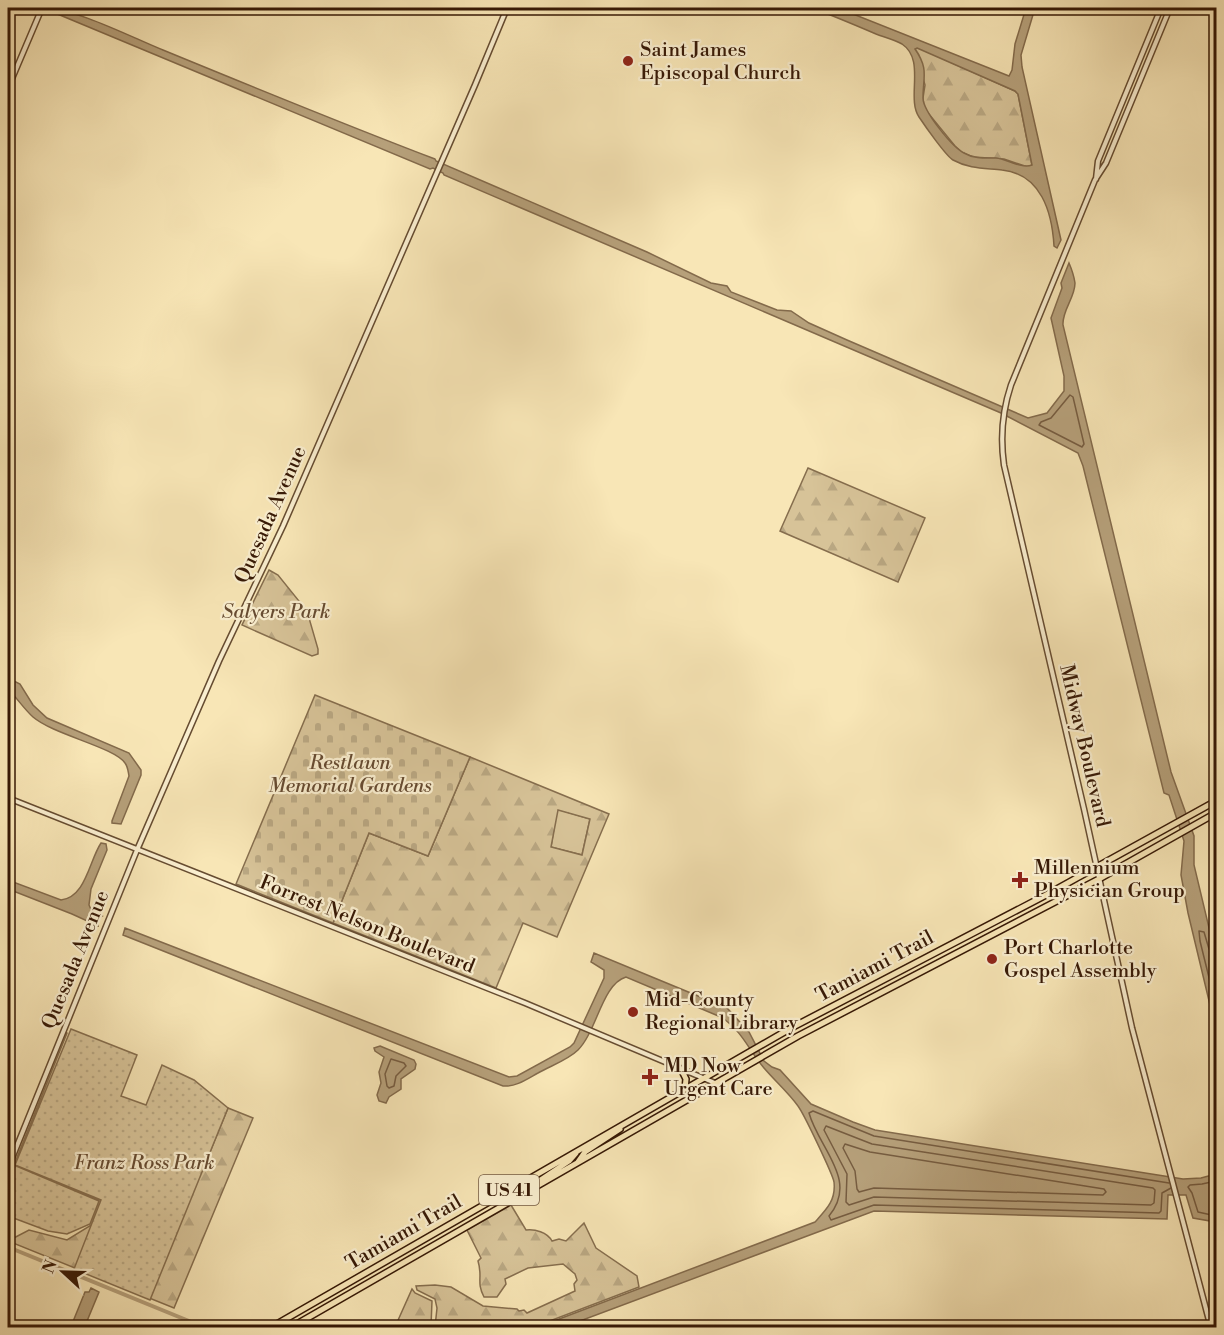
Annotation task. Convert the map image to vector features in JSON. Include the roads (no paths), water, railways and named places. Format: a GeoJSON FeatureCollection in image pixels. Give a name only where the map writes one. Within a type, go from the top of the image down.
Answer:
{"type":"FeatureCollection","features":[{"type":"Feature","properties":{"kind":"main road","name":"Tamiami Trail"},"geometry":{"type":"LineString","coordinates":[[270,1328],[748,1052],[1096,868],[1216,801]]}},
{"type":"Feature","properties":{"kind":"main road","name":"Tamiami Trail"},"geometry":{"type":"LineString","coordinates":[[290,1328],[784,1043],[1099,879],[1216,813]]}},
{"type":"Feature","properties":{"kind":"main road"},"geometry":{"type":"LineString","coordinates":[[798,1036],[802,1027],[812,1017]]}},
{"type":"Feature","properties":{"kind":"main road"},"geometry":{"type":"LineString","coordinates":[[784,1043],[792,1034],[793,1027]]}},
{"type":"Feature","properties":{"kind":"main road"},"geometry":{"type":"LineString","coordinates":[[681,1069],[687,1079],[685,1089]]}},
{"type":"Feature","properties":{"kind":"main road"},"geometry":{"type":"LineString","coordinates":[[578,1162],[585,1152],[608,1139],[638,1116]]}},
{"type":"Feature","properties":{"kind":"main road"},"geometry":{"type":"LineString","coordinates":[[523,1194],[542,1178],[569,1161],[576,1151]]}},
{"type":"Feature","properties":{"kind":"main road"},"geometry":{"type":"LineString","coordinates":[[330,1293],[335,1302]]}},
{"type":"Feature","properties":{"kind":"street","name":"Quesada Avenue"},"geometry":{"type":"LineString","coordinates":[[8,1168],[137,850],[219,661],[284,526],[507,8]]}},
{"type":"Feature","properties":{"kind":"street","name":"Midway Boulevard"},"geometry":{"type":"LineString","coordinates":[[1161,8],[1098,161],[1095,180],[1005,404],[1002,445],[1004,465],[1132,1028],[1211,1328]]}},
{"type":"Feature","properties":{"kind":"street","name":"Midway Boulevard"},"geometry":{"type":"LineString","coordinates":[[1095,180],[1107,163],[1170,8]]}},
{"type":"Feature","properties":{"kind":"street"},"geometry":{"type":"LineString","coordinates":[[8,87],[41,9]]}},
{"type":"Feature","properties":{"kind":"street","name":"Forrest Nelson Boulevard"},"geometry":{"type":"LineString","coordinates":[[8,798],[580,1026],[715,1083]]}},
{"type":"Feature","properties":{"kind":"water"},"geometry":{"type":"Polygon","coordinates":[[[43,8],[70,12],[103,24],[264,92],[435,159],[647,252],[711,283],[727,286],[731,292],[777,310],[791,311],[809,323],[1028,418],[1047,413],[1064,391],[1064,376],[1051,318],[1069,263],[1075,283],[1064,314],[1063,325],[1171,772],[1194,836],[1194,865],[1216,957],[1216,1030],[1181,875],[1184,841],[1169,795],[1164,793],[1078,453],[1001,413],[444,175],[433,168],[430,169],[43,8]]]}},
{"type":"Feature","properties":{"kind":"water"},"geometry":{"type":"Polygon","coordinates":[[[812,8],[838,8],[1009,76],[1012,70],[1015,44],[1026,8],[1035,8],[1021,55],[1022,67],[1061,240],[1057,248],[1054,246],[1047,208],[1035,187],[1015,173],[971,167],[959,163],[950,157],[936,140],[919,117],[916,109],[913,59],[902,44],[812,8]],[[915,49],[924,68],[924,104],[946,136],[968,155],[996,158],[1023,166],[1032,165],[1018,94],[915,49]]]}},
{"type":"Feature","properties":{"kind":"water"},"geometry":{"type":"Polygon","coordinates":[[[8,678],[20,684],[33,705],[47,718],[129,753],[141,770],[141,775],[121,824],[112,823],[112,821],[129,776],[125,763],[109,752],[55,730],[33,717],[8,689],[8,678]]]}},
{"type":"Feature","properties":{"kind":"water"},"geometry":{"type":"Polygon","coordinates":[[[101,843],[106,844],[107,850],[91,889],[89,905],[92,912],[102,916],[96,919],[98,926],[8,889],[8,880],[61,900],[69,897],[76,892],[86,877],[101,843]]]}},
{"type":"Feature","properties":{"kind":"water"},"geometry":{"type":"Polygon","coordinates":[[[125,928],[509,1077],[517,1076],[574,1043],[604,978],[604,970],[591,962],[594,953],[727,1008],[749,1032],[764,1061],[780,1070],[811,1104],[875,1130],[1183,1179],[1216,1174],[1216,1222],[1193,1218],[1186,1195],[1168,1195],[1167,1219],[874,1211],[564,1327],[538,1327],[815,1222],[830,1204],[834,1194],[834,1182],[801,1111],[730,1024],[723,1018],[626,977],[618,981],[611,989],[585,1042],[574,1054],[521,1082],[503,1086],[123,935],[125,928]]]}},
{"type":"Feature","properties":{"kind":"water"},"geometry":{"type":"Polygon","coordinates":[[[380,1046],[414,1060],[416,1064],[415,1069],[401,1079],[401,1089],[389,1097],[386,1103],[379,1101],[377,1095],[381,1083],[379,1072],[384,1057],[374,1048],[380,1046]]]}},
{"type":"Feature","properties":{"kind":"water"},"geometry":{"type":"Polygon","coordinates":[[[91,1288],[99,1292],[87,1321],[72,1324],[85,1292],[89,1292],[91,1288]]]}},
{"type":"Feature","properties":{"kind":"waterway"},"geometry":{"type":"LineString","coordinates":[[8,1247],[206,1328]]}},
{"type":"Feature","properties":{"kind":"place","name":"Saint James Episcopal Church"},"geometry":{"type":"Point","coordinates":[628,61]}},
{"type":"Feature","properties":{"kind":"place","name":"Millennium Physician Group"},"geometry":{"type":"Point","coordinates":[1020,880]}},
{"type":"Feature","properties":{"kind":"place","name":"Port Charlotte Gospel Assembly"},"geometry":{"type":"Point","coordinates":[992,959]}},
{"type":"Feature","properties":{"kind":"place","name":"Mid-County Regional Library"},"geometry":{"type":"Point","coordinates":[633,1012]}},
{"type":"Feature","properties":{"kind":"place","name":"MD Now Urgent Care"},"geometry":{"type":"Point","coordinates":[650,1077]}},
{"type":"Feature","properties":{"kind":"park label","name":"Salyers Park"},"geometry":{"type":"Point","coordinates":[276,612]}},
{"type":"Feature","properties":{"kind":"park label","name":"Restlawn Memorial Gardens"},"geometry":{"type":"Point","coordinates":[350,774]}},
{"type":"Feature","properties":{"kind":"park label","name":"Franz Ross Park"},"geometry":{"type":"Point","coordinates":[144,1163]}}]}
